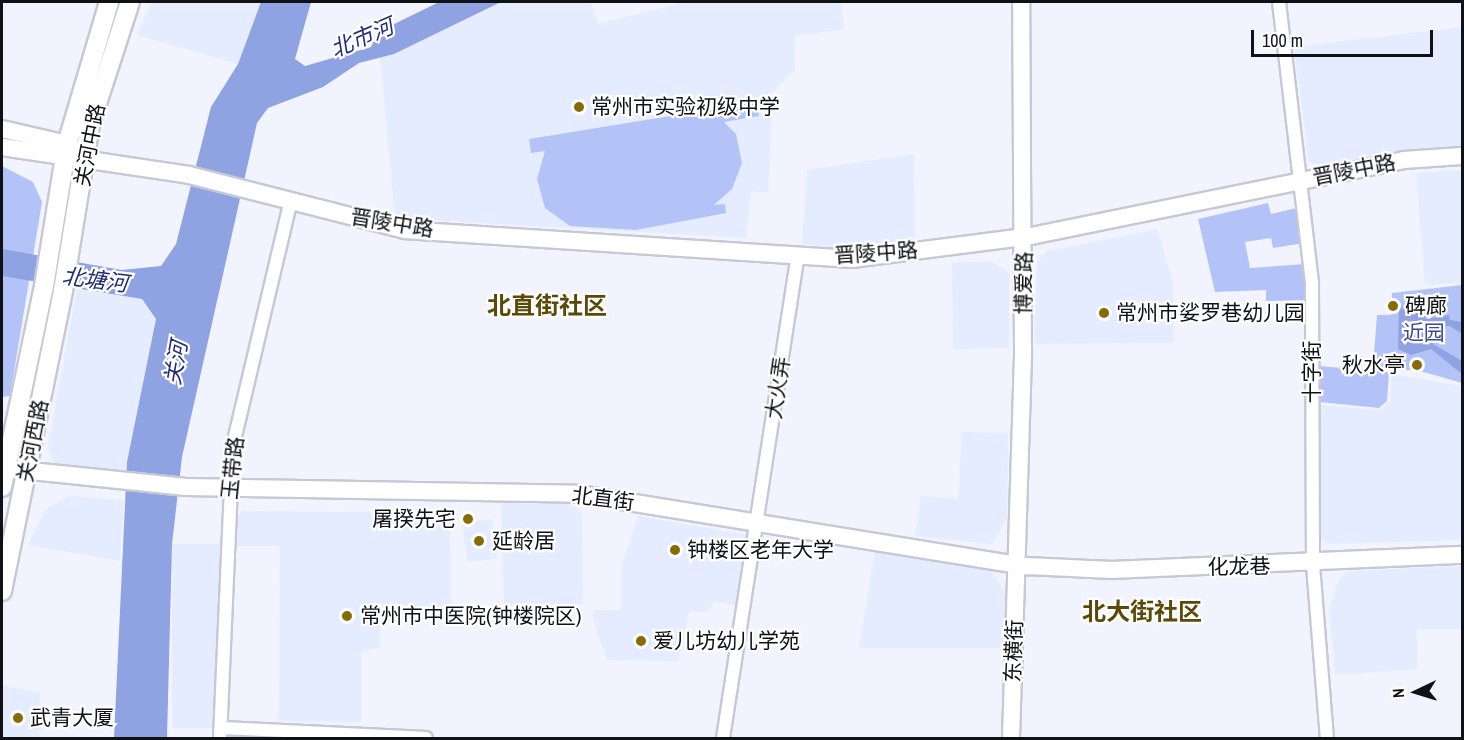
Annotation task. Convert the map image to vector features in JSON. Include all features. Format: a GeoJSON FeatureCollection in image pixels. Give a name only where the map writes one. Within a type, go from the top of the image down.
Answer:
{"type":"FeatureCollection","features":[{"type":"Feature","properties":{"kind":"main road","name":"关河中路"},"geometry":{"type":"LineString","coordinates":[[44,286],[65,152],[108,2]]}},
{"type":"Feature","properties":{"kind":"main road","name":"关河中路"},"geometry":{"type":"LineString","coordinates":[[63,291],[87,158],[90,125],[130,2]]}},
{"type":"Feature","properties":{"kind":"main road","name":"博爱路"},"geometry":{"type":"LineString","coordinates":[[1021,2],[1028,236],[1021,565]]}},
{"type":"Feature","properties":{"kind":"main road"},"geometry":{"type":"LineString","coordinates":[[2,129],[87,158]]}},
{"type":"Feature","properties":{"kind":"main road"},"geometry":{"type":"LineString","coordinates":[[2,147],[65,152]]}},
{"type":"Feature","properties":{"kind":"main road","name":"晋陵中路"},"geometry":{"type":"LineString","coordinates":[[87,158],[189,176],[404,230],[852,259],[1028,236],[1403,160],[1462,156]]}},
{"type":"Feature","properties":{"kind":"main road","name":"关河西路"},"geometry":{"type":"LineString","coordinates":[[4,466],[44,286]]}},
{"type":"Feature","properties":{"kind":"main road","name":"关河西路"},"geometry":{"type":"LineString","coordinates":[[2,591],[63,291]]}},
{"type":"Feature","properties":{"kind":"main road"},"geometry":{"type":"LineString","coordinates":[[4,466],[27,471]]}},
{"type":"Feature","properties":{"kind":"main road","name":"北直街"},"geometry":{"type":"LineString","coordinates":[[27,471],[108,481],[229,489],[579,494],[1021,565]]}},
{"type":"Feature","properties":{"kind":"main road","name":"化龙巷"},"geometry":{"type":"LineString","coordinates":[[1021,565],[1113,570],[1313,565],[1462,555]]}},
{"type":"Feature","properties":{"kind":"main road","name":"东横街"},"geometry":{"type":"LineString","coordinates":[[1011,738],[1021,565]]}},
{"type":"Feature","properties":{"kind":"main road","name":"东横街"},"geometry":{"type":"LineString","coordinates":[[1020,738],[1021,565]]}},
{"type":"Feature","properties":{"kind":"street","name":"十字街"},"geometry":{"type":"LineString","coordinates":[[1279,2],[1303,180],[1312,284],[1313,565],[1326,738]]}},
{"type":"Feature","properties":{"kind":"street","name":"玉带路"},"geometry":{"type":"LineString","coordinates":[[222,733],[232,445],[290,202]]}},
{"type":"Feature","properties":{"kind":"street","name":"大火弄"},"geometry":{"type":"LineString","coordinates":[[723,738],[759,522],[798,254]]}},
{"type":"Feature","properties":{"kind":"street"},"geometry":{"type":"LineString","coordinates":[[222,733],[426,738]]}},
{"type":"Feature","properties":{"kind":"shaded area"},"geometry":{"type":"Polygon","coordinates":[[[152,2],[261,2],[238,64],[137,35],[152,2]]]}},
{"type":"Feature","properties":{"kind":"shaded area","name":"常州市实验初级中学"},"geometry":{"type":"Polygon","coordinates":[[[501,2],[591,2],[598,24],[685,2],[841,2],[844,29],[795,36],[795,69],[772,93],[769,193],[751,191],[746,238],[395,218],[380,55],[394,54],[501,2]]]}},
{"type":"Feature","properties":{"kind":"shaded area"},"geometry":{"type":"Polygon","coordinates":[[[1462,27],[1462,146],[1399,150],[1322,166],[1309,162],[1294,47],[1462,27]]]}},
{"type":"Feature","properties":{"kind":"shaded area"},"geometry":{"type":"Polygon","coordinates":[[[914,154],[915,241],[853,250],[802,244],[807,170],[914,154]]]}},
{"type":"Feature","properties":{"kind":"shaded area"},"geometry":{"type":"Polygon","coordinates":[[[1462,170],[1462,283],[1425,285],[1416,173],[1462,170]]]}},
{"type":"Feature","properties":{"kind":"shaded area","name":"常州市娑罗巷幼儿园"},"geometry":{"type":"Polygon","coordinates":[[[1157,229],[1173,283],[1174,343],[1034,344],[1037,261],[1047,251],[1157,229]]]}},
{"type":"Feature","properties":{"kind":"shaded area"},"geometry":{"type":"Polygon","coordinates":[[[991,261],[1009,273],[1009,348],[953,349],[952,263],[991,261]]]}},
{"type":"Feature","properties":{"kind":"shaded area"},"geometry":{"type":"Polygon","coordinates":[[[77,289],[142,299],[156,319],[126,470],[57,464],[51,458],[48,446],[77,289]]]}},
{"type":"Feature","properties":{"kind":"shaded area"},"geometry":{"type":"Polygon","coordinates":[[[1392,374],[1462,386],[1462,540],[1329,544],[1320,537],[1319,405],[1379,410],[1390,402],[1392,374]]]}},
{"type":"Feature","properties":{"kind":"shaded area"},"geometry":{"type":"Polygon","coordinates":[[[962,432],[1008,433],[1007,518],[992,544],[915,536],[921,496],[958,499],[962,432]]]}},
{"type":"Feature","properties":{"kind":"shaded area"},"geometry":{"type":"Polygon","coordinates":[[[69,496],[124,500],[120,561],[28,545],[46,509],[69,496]]]}},
{"type":"Feature","properties":{"kind":"shaded area"},"geometry":{"type":"Polygon","coordinates":[[[501,503],[570,504],[582,512],[583,604],[504,605],[501,503]]]}},
{"type":"Feature","properties":{"kind":"shaded area","name":"常州市中医院(钟楼院区)"},"geometry":{"type":"Polygon","coordinates":[[[242,511],[450,513],[451,609],[380,623],[380,647],[361,652],[361,722],[279,721],[280,546],[234,546],[235,520],[242,511]]]}},
{"type":"Feature","properties":{"kind":"shaded area"},"geometry":{"type":"Polygon","coordinates":[[[638,516],[748,535],[753,541],[740,606],[713,601],[708,612],[689,611],[678,661],[607,660],[594,623],[593,610],[621,610],[621,569],[638,516]]]}},
{"type":"Feature","properties":{"kind":"shaded area","name":"延龄居"},"geometry":{"type":"Polygon","coordinates":[[[492,519],[497,559],[467,562],[462,523],[492,519]]]}},
{"type":"Feature","properties":{"kind":"shaded area"},"geometry":{"type":"Polygon","coordinates":[[[172,544],[222,544],[222,728],[172,728],[172,544]]]}},
{"type":"Feature","properties":{"kind":"shaded area"},"geometry":{"type":"Polygon","coordinates":[[[875,552],[991,570],[1005,593],[1004,648],[859,648],[875,552]]]}},
{"type":"Feature","properties":{"kind":"shaded area"},"geometry":{"type":"Polygon","coordinates":[[[1462,566],[1462,629],[1417,629],[1417,669],[1335,675],[1329,608],[1340,579],[1349,571],[1462,566]]]}},
{"type":"Feature","properties":{"kind":"shaded area","name":"武青大厦"},"geometry":{"type":"Polygon","coordinates":[[[2,685],[40,693],[39,738],[2,738],[2,685]]]}},
{"type":"Feature","properties":{"kind":"green space"},"geometry":{"type":"Polygon","coordinates":[[[757,102],[759,116],[724,122],[736,134],[742,163],[732,189],[714,205],[725,204],[726,213],[636,230],[570,226],[545,208],[537,179],[545,151],[531,153],[529,139],[757,102]]]}},
{"type":"Feature","properties":{"kind":"green space"},"geometry":{"type":"Polygon","coordinates":[[[2,166],[33,182],[42,202],[10,396],[2,397],[2,166]]]}},
{"type":"Feature","properties":{"kind":"green space"},"geometry":{"type":"Polygon","coordinates":[[[1268,203],[1271,214],[1297,208],[1304,243],[1273,248],[1271,238],[1245,242],[1250,268],[1305,264],[1306,300],[1266,301],[1266,290],[1215,292],[1198,219],[1268,203]]]}},
{"type":"Feature","properties":{"kind":"green space","name":"近园"},"geometry":{"type":"Polygon","coordinates":[[[1462,285],[1462,383],[1420,371],[1373,367],[1377,315],[1391,315],[1392,293],[1462,285]]]}},
{"type":"Feature","properties":{"kind":"green space"},"geometry":{"type":"Polygon","coordinates":[[[1319,366],[1389,372],[1387,401],[1379,408],[1320,402],[1319,366]]]}},
{"type":"Feature","properties":{"kind":"water"},"geometry":{"type":"Polygon","coordinates":[[[261,2],[311,2],[295,59],[305,66],[371,47],[378,32],[439,2],[501,2],[394,54],[359,63],[323,87],[268,108],[257,123],[182,457],[172,544],[167,738],[114,738],[127,462],[156,319],[142,299],[2,276],[2,249],[122,270],[161,266],[176,244],[211,107],[238,64],[261,2]]]}},
{"type":"Feature","properties":{"kind":"water"},"geometry":{"type":"Polygon","coordinates":[[[1399,306],[1421,310],[1426,319],[1449,315],[1450,320],[1462,322],[1462,334],[1450,326],[1426,327],[1433,344],[1462,361],[1462,374],[1431,349],[1411,355],[1398,349],[1399,306]]]}},
{"type":"Feature","properties":{"kind":"place","name":"常州市实验初级中学"},"geometry":{"type":"Point","coordinates":[579,107]}},
{"type":"Feature","properties":{"kind":"place","name":"碑廊"},"geometry":{"type":"Point","coordinates":[1393,306]}},
{"type":"Feature","properties":{"kind":"place","name":"常州市娑罗巷幼儿园"},"geometry":{"type":"Point","coordinates":[1104,313]}},
{"type":"Feature","properties":{"kind":"place","name":"秋水亭"},"geometry":{"type":"Point","coordinates":[1417,365]}},
{"type":"Feature","properties":{"kind":"place","name":"屠揆先宅"},"geometry":{"type":"Point","coordinates":[468,519]}},
{"type":"Feature","properties":{"kind":"place","name":"延龄居"},"geometry":{"type":"Point","coordinates":[479,541]}},
{"type":"Feature","properties":{"kind":"place","name":"钟楼区老年大学"},"geometry":{"type":"Point","coordinates":[675,550]}},
{"type":"Feature","properties":{"kind":"place","name":"常州市中医院(钟楼院区)"},"geometry":{"type":"Point","coordinates":[347,616]}},
{"type":"Feature","properties":{"kind":"place","name":"爱儿坊幼儿学苑"},"geometry":{"type":"Point","coordinates":[641,641]}},
{"type":"Feature","properties":{"kind":"place","name":"武青大厦"},"geometry":{"type":"Point","coordinates":[18,718]}},
{"type":"Feature","properties":{"kind":"district","name":"北直街社区"},"geometry":{"type":"Point","coordinates":[547,306]}},
{"type":"Feature","properties":{"kind":"district","name":"北大街社区"},"geometry":{"type":"Point","coordinates":[1142,612]}},
{"type":"Feature","properties":{"kind":"water label","name":"北市河"},"geometry":{"type":"Point","coordinates":[362,38]}},
{"type":"Feature","properties":{"kind":"water label","name":"北塘河"},"geometry":{"type":"Point","coordinates":[95,280]}},
{"type":"Feature","properties":{"kind":"water label","name":"关河"},"geometry":{"type":"Point","coordinates":[176,363]}}]}
